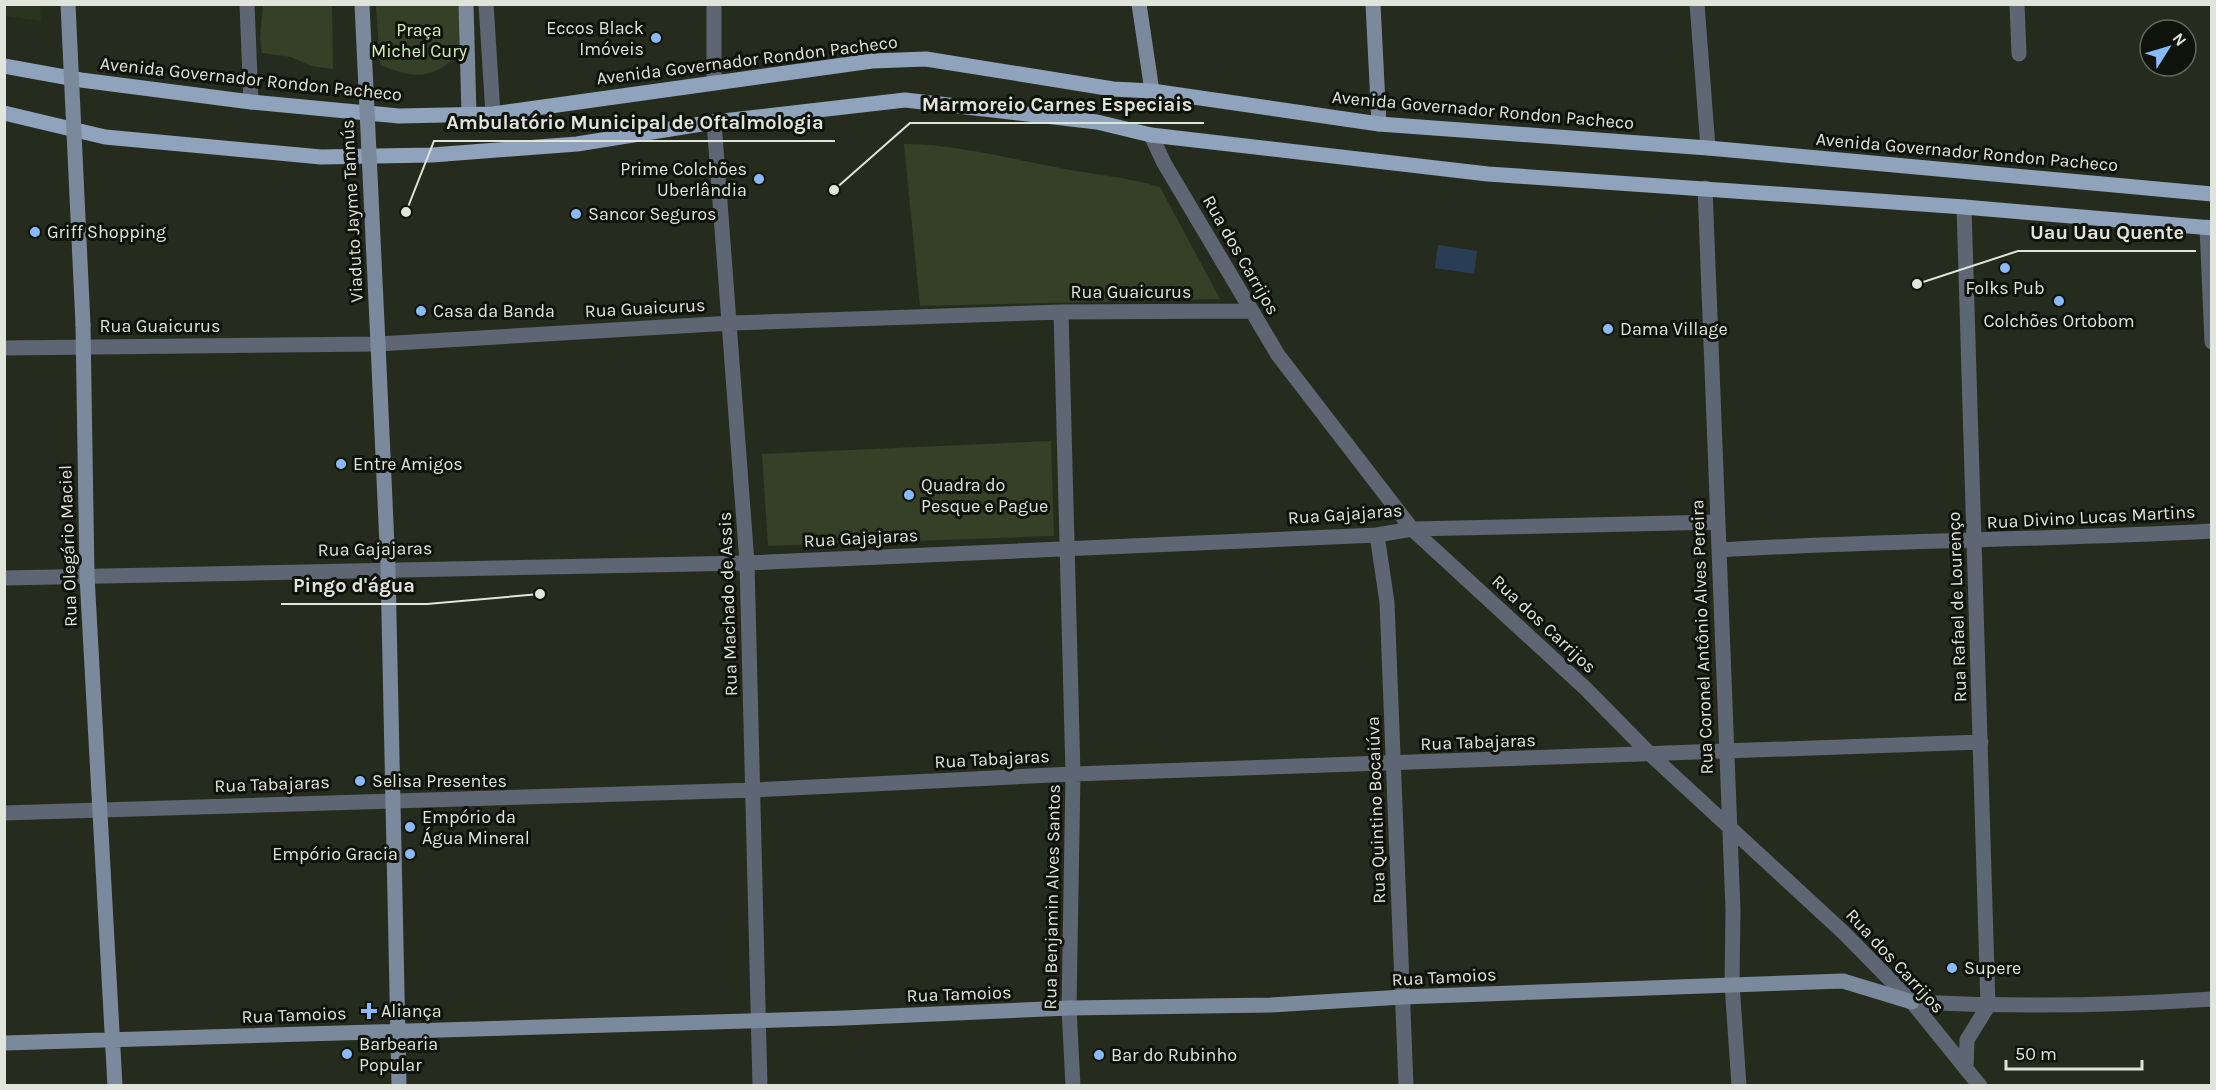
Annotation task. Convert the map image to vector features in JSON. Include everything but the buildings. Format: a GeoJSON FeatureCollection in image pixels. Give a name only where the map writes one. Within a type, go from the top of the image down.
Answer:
{"type":"FeatureCollection","features":[{"type":"Feature","properties":{"kind":"main road","name":"Avenida Governador Rondon Pacheco"},"geometry":{"type":"LineString","coordinates":[[4,66],[81,80],[250,102],[399,116],[493,114],[880,60],[910,58],[1113,89],[1152,91],[1379,124],[1708,148],[2211,194]]}},
{"type":"Feature","properties":{"kind":"main road"},"geometry":{"type":"LineString","coordinates":[[4,113],[105,137],[321,157],[432,155],[577,144],[714,122],[876,102],[912,100],[1097,122],[1151,135],[1488,174],[1964,207],[2209,228]]}},
{"type":"Feature","properties":{"kind":"street","name":"Rua Olegário Maciel"},"geometry":{"type":"LineString","coordinates":[[68,4],[83,325],[87,576],[98,810],[115,1086]]}},
{"type":"Feature","properties":{"kind":"street"},"geometry":{"type":"LineString","coordinates":[[247,4],[250,102]]}},
{"type":"Feature","properties":{"kind":"street","name":"Viaduto Jayme Tannús"},"geometry":{"type":"LineString","coordinates":[[362,4],[388,568],[394,800],[396,1031],[399,1086]]}},
{"type":"Feature","properties":{"kind":"street"},"geometry":{"type":"LineString","coordinates":[[466,4],[469,115]]}},
{"type":"Feature","properties":{"kind":"street"},"geometry":{"type":"LineString","coordinates":[[486,4],[493,114]]}},
{"type":"Feature","properties":{"kind":"street"},"geometry":{"type":"LineString","coordinates":[[714,4],[714,83]]}},
{"type":"Feature","properties":{"kind":"street"},"geometry":{"type":"LineString","coordinates":[[1139,4],[1152,91]]}},
{"type":"Feature","properties":{"kind":"street"},"geometry":{"type":"LineString","coordinates":[[1373,4],[1379,124]]}},
{"type":"Feature","properties":{"kind":"street"},"geometry":{"type":"LineString","coordinates":[[1696,4],[1708,148]]}},
{"type":"Feature","properties":{"kind":"street"},"geometry":{"type":"LineString","coordinates":[[2017,4],[2019,54]]}},
{"type":"Feature","properties":{"kind":"street","name":"Rua Machado de Assis"},"geometry":{"type":"LineString","coordinates":[[714,122],[747,563],[760,1086]]}},
{"type":"Feature","properties":{"kind":"street","name":"Rua dos Carrijos"},"geometry":{"type":"LineString","coordinates":[[1151,135],[1164,163],[1278,355],[1412,529],[1585,688],[1650,754],[1843,932],[1911,1002],[1980,1086]]}},
{"type":"Feature","properties":{"kind":"street","name":"Rua Coronel Antônio Alves Pereira"},"geometry":{"type":"LineString","coordinates":[[1705,188],[1733,910],[1732,984],[1739,1086]]}},
{"type":"Feature","properties":{"kind":"street","name":"Rua Rafael de Lourenço"},"geometry":{"type":"LineString","coordinates":[[1964,207],[1988,1006]]}},
{"type":"Feature","properties":{"kind":"street"},"geometry":{"type":"LineString","coordinates":[[2209,228],[2211,342]]}},
{"type":"Feature","properties":{"kind":"street","name":"Rua Guaicurus"},"geometry":{"type":"LineString","coordinates":[[4,348],[378,344],[730,323],[1061,312],[1251,312]]}},
{"type":"Feature","properties":{"kind":"street","name":"Rua Benjamin Alves Santos"},"geometry":{"type":"LineString","coordinates":[[1061,312],[1073,774],[1069,1008],[1073,1086]]}},
{"type":"Feature","properties":{"kind":"street","name":"Rua Gajajaras"},"geometry":{"type":"LineString","coordinates":[[4,578],[388,568],[747,563],[1066,547],[1377,535],[1412,529],[1718,522]]}},
{"type":"Feature","properties":{"kind":"street","name":"Rua Divino Lucas Martins"},"geometry":{"type":"LineString","coordinates":[[1720,550],[1843,543],[1975,542],[2211,531]]}},
{"type":"Feature","properties":{"kind":"street","name":"Rua Quintino Bocaiúva"},"geometry":{"type":"LineString","coordinates":[[1377,535],[1387,602],[1406,1086]]}},
{"type":"Feature","properties":{"kind":"street","name":"Rua Tabajaras"},"geometry":{"type":"LineString","coordinates":[[4,813],[754,790],[1073,774],[1395,765],[1725,749],[1981,742]]}},
{"type":"Feature","properties":{"kind":"street","name":"Rua Tamoios"},"geometry":{"type":"LineString","coordinates":[[4,1043],[1069,1008],[1247,1006],[1843,981],[1911,1002]]}},
{"type":"Feature","properties":{"kind":"street"},"geometry":{"type":"LineString","coordinates":[[1911,1002],[1988,1006],[2082,1006],[2211,999]]}},
{"type":"Feature","properties":{"kind":"street"},"geometry":{"type":"LineString","coordinates":[[1966,1069],[1967,1040],[1988,1006]]}},
{"type":"Feature","properties":{"kind":"shaded area"},"geometry":{"type":"Polygon","coordinates":[[[5,4],[40,5],[41,21],[5,16],[5,4]]]}},
{"type":"Feature","properties":{"kind":"green space"},"geometry":{"type":"Polygon","coordinates":[[[263,5],[332,5],[333,69],[311,66],[291,57],[262,53],[260,39],[263,5]]]}},
{"type":"Feature","properties":{"kind":"green space","name":"Praça Michel Cury"},"geometry":{"type":"Polygon","coordinates":[[[376,5],[462,5],[459,54],[449,63],[431,73],[402,73],[380,65],[376,5]]]}},
{"type":"Feature","properties":{"kind":"green space"},"geometry":{"type":"Polygon","coordinates":[[[904,144],[961,149],[1160,187],[1220,299],[920,306],[904,144]]]}},
{"type":"Feature","properties":{"kind":"green space","name":"Quadra do Pesque e Pague"},"geometry":{"type":"Polygon","coordinates":[[[1051,441],[1054,536],[768,546],[762,454],[1051,441]]]}},
{"type":"Feature","properties":{"kind":"water"},"geometry":{"type":"Polygon","coordinates":[[[1438,245],[1477,251],[1474,274],[1435,268],[1438,245]]]}},
{"type":"Feature","properties":{"kind":"place","name":"Eccos Black Imóveis"},"geometry":{"type":"Point","coordinates":[656,38]}},
{"type":"Feature","properties":{"kind":"place","name":"Prime Colchões Uberlândia"},"geometry":{"type":"Point","coordinates":[759,179]}},
{"type":"Feature","properties":{"kind":"place","name":"Marmoreio Carnes Especiais"},"geometry":{"type":"Point","coordinates":[834,190]}},
{"type":"Feature","properties":{"kind":"place","name":"Ambulatório Municipal de Oftalmologia"},"geometry":{"type":"Point","coordinates":[406,212]}},
{"type":"Feature","properties":{"kind":"place","name":"Sancor Seguros"},"geometry":{"type":"Point","coordinates":[576,214]}},
{"type":"Feature","properties":{"kind":"place","name":"Griff Shopping"},"geometry":{"type":"Point","coordinates":[35,232]}},
{"type":"Feature","properties":{"kind":"place","name":"Folks Pub"},"geometry":{"type":"Point","coordinates":[2005,268]}},
{"type":"Feature","properties":{"kind":"place","name":"Uau Uau Quente"},"geometry":{"type":"Point","coordinates":[1917,284]}},
{"type":"Feature","properties":{"kind":"place","name":"Colchões Ortobom"},"geometry":{"type":"Point","coordinates":[2059,301]}},
{"type":"Feature","properties":{"kind":"place","name":"Casa da Banda"},"geometry":{"type":"Point","coordinates":[421,311]}},
{"type":"Feature","properties":{"kind":"place","name":"Dama Village"},"geometry":{"type":"Point","coordinates":[1608,329]}},
{"type":"Feature","properties":{"kind":"place","name":"Entre Amigos"},"geometry":{"type":"Point","coordinates":[341,464]}},
{"type":"Feature","properties":{"kind":"place","name":"Quadra do Pesque e Pague"},"geometry":{"type":"Point","coordinates":[909,495]}},
{"type":"Feature","properties":{"kind":"place","name":"Pingo d'água"},"geometry":{"type":"Point","coordinates":[540,594]}},
{"type":"Feature","properties":{"kind":"place","name":"Selisa Presentes"},"geometry":{"type":"Point","coordinates":[360,781]}},
{"type":"Feature","properties":{"kind":"place","name":"Empório da Água Mineral"},"geometry":{"type":"Point","coordinates":[410,827]}},
{"type":"Feature","properties":{"kind":"place","name":"Empório Gracia"},"geometry":{"type":"Point","coordinates":[410,854]}},
{"type":"Feature","properties":{"kind":"place","name":"Supere"},"geometry":{"type":"Point","coordinates":[1952,968]}},
{"type":"Feature","properties":{"kind":"place","name":"Aliança"},"geometry":{"type":"Point","coordinates":[369,1011]}},
{"type":"Feature","properties":{"kind":"place","name":"Barbearia Popular"},"geometry":{"type":"Point","coordinates":[347,1054]}},
{"type":"Feature","properties":{"kind":"place","name":"Bar do Rubinho"},"geometry":{"type":"Point","coordinates":[1099,1055]}}]}
